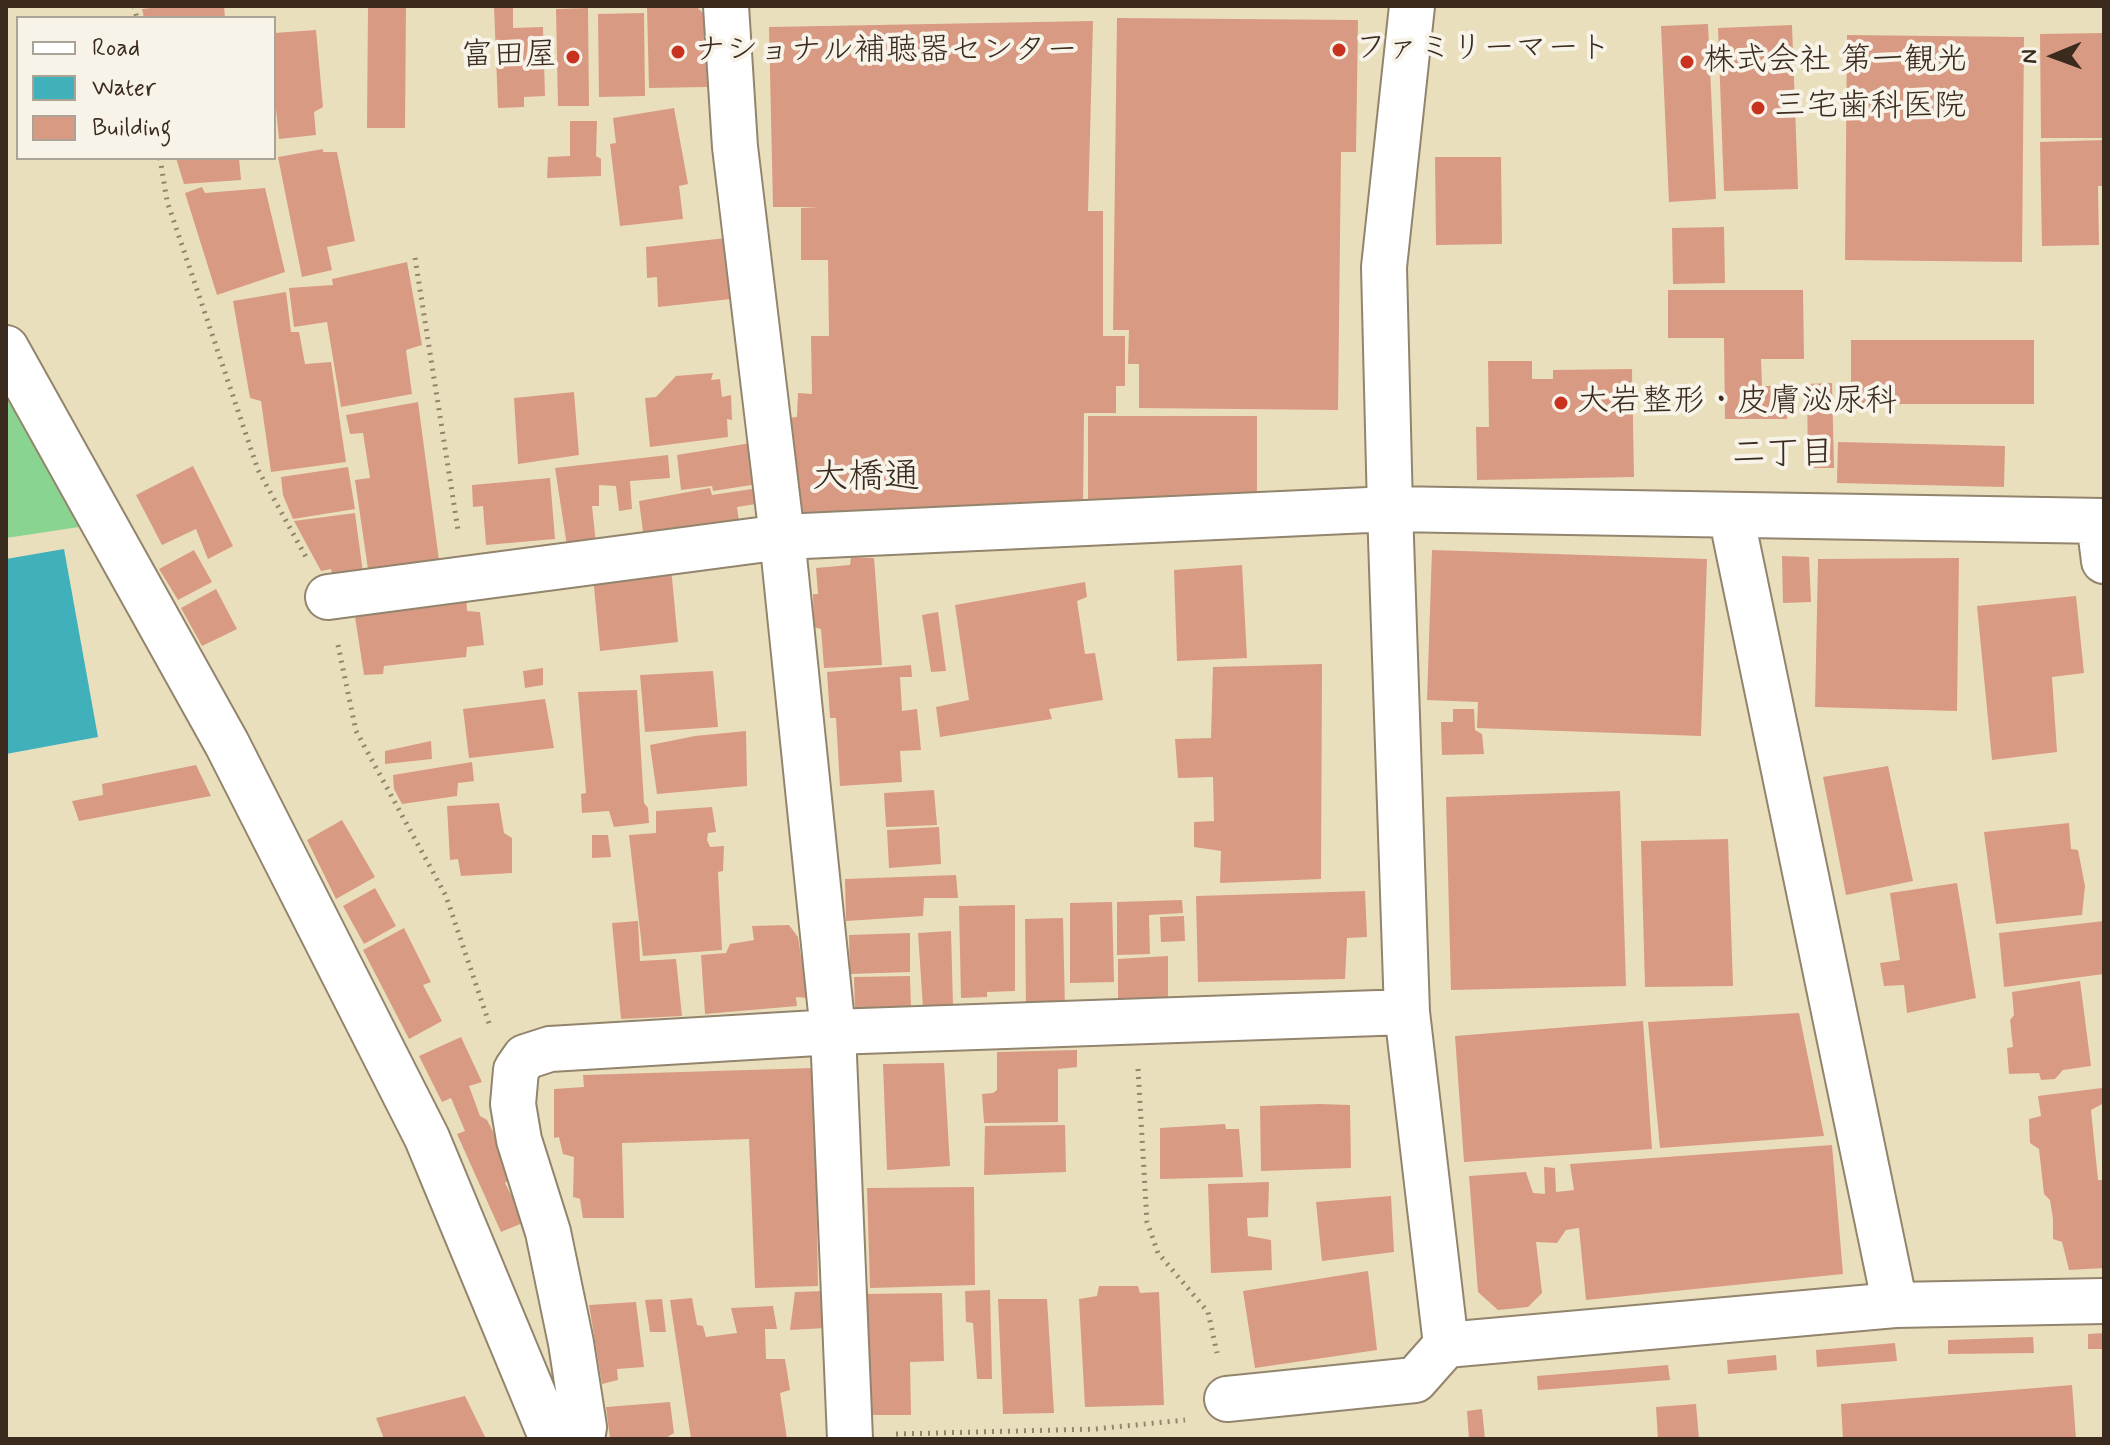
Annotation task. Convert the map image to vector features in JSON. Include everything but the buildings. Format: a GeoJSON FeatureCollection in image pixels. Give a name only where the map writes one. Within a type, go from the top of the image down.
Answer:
{"type":"FeatureCollection","features":[{"type":"Feature","properties":{"kind":"street"},"geometry":{"type":"LineString","coordinates":[[726,6],[735,147],[782,537],[833,1032],[850,1437]]}},
{"type":"Feature","properties":{"kind":"street"},"geometry":{"type":"LineString","coordinates":[[1412,6],[1384,267],[1390,509],[1407,1012],[1446,1345]]}},
{"type":"Feature","properties":{"kind":"street"},"geometry":{"type":"LineString","coordinates":[[11,366],[227,744],[427,1138],[552,1439]]}},
{"type":"Feature","properties":{"kind":"street"},"geometry":{"type":"LineString","coordinates":[[328,597],[782,537],[1390,509],[1731,515],[2102,534]]}},
{"type":"Feature","properties":{"kind":"street"},"geometry":{"type":"LineString","coordinates":[[1731,515],[1895,1305]]}},
{"type":"Feature","properties":{"kind":"street"},"geometry":{"type":"LineString","coordinates":[[582,1439],[584,1427],[568,1329],[548,1232],[519,1140],[513,1104],[516,1070],[525,1057],[550,1049],[833,1032],[1407,1012]]}},
{"type":"Feature","properties":{"kind":"street"},"geometry":{"type":"LineString","coordinates":[[1227,1399],[1415,1380],[1446,1345],[1895,1305],[2104,1301]]}},
{"type":"Feature","properties":{"kind":"path"},"geometry":{"type":"LineString","coordinates":[[415,258],[465,579]]}},
{"type":"Feature","properties":{"kind":"path"},"geometry":{"type":"LineString","coordinates":[[850,1437],[1110,1427],[1231,1415],[1208,1312],[1158,1253],[1147,1222],[1136,1022]]}},
{"type":"Feature","properties":{"kind":"green space"},"geometry":{"type":"Polygon","coordinates":[[[6,389],[10,389],[79,527],[6,538],[6,389]]]}},
{"type":"Feature","properties":{"kind":"water"},"geometry":{"type":"Polygon","coordinates":[[[64,549],[98,737],[6,754],[6,559],[64,549]]]}},
{"type":"Feature","properties":{"kind":"place","name":"ファミリーマート"},"geometry":{"type":"Point","coordinates":[1339,50]}},
{"type":"Feature","properties":{"kind":"place","name":"ナショナル補聴器センター"},"geometry":{"type":"Point","coordinates":[678,52]}},
{"type":"Feature","properties":{"kind":"place","name":"富田屋"},"geometry":{"type":"Point","coordinates":[573,57]}},
{"type":"Feature","properties":{"kind":"place","name":"株式会社 第一観光"},"geometry":{"type":"Point","coordinates":[1687,62]}},
{"type":"Feature","properties":{"kind":"place","name":"三宅歯科医院"},"geometry":{"type":"Point","coordinates":[1758,108]}},
{"type":"Feature","properties":{"kind":"place","name":"大岩整形・皮膚泌尿科"},"geometry":{"type":"Point","coordinates":[1561,403]}},
{"type":"Feature","properties":{"kind":"district","name":"二丁目"},"geometry":{"type":"Point","coordinates":[1783,456]}},
{"type":"Feature","properties":{"kind":"district","name":"大橋通"},"geometry":{"type":"Point","coordinates":[866,479]}}]}
